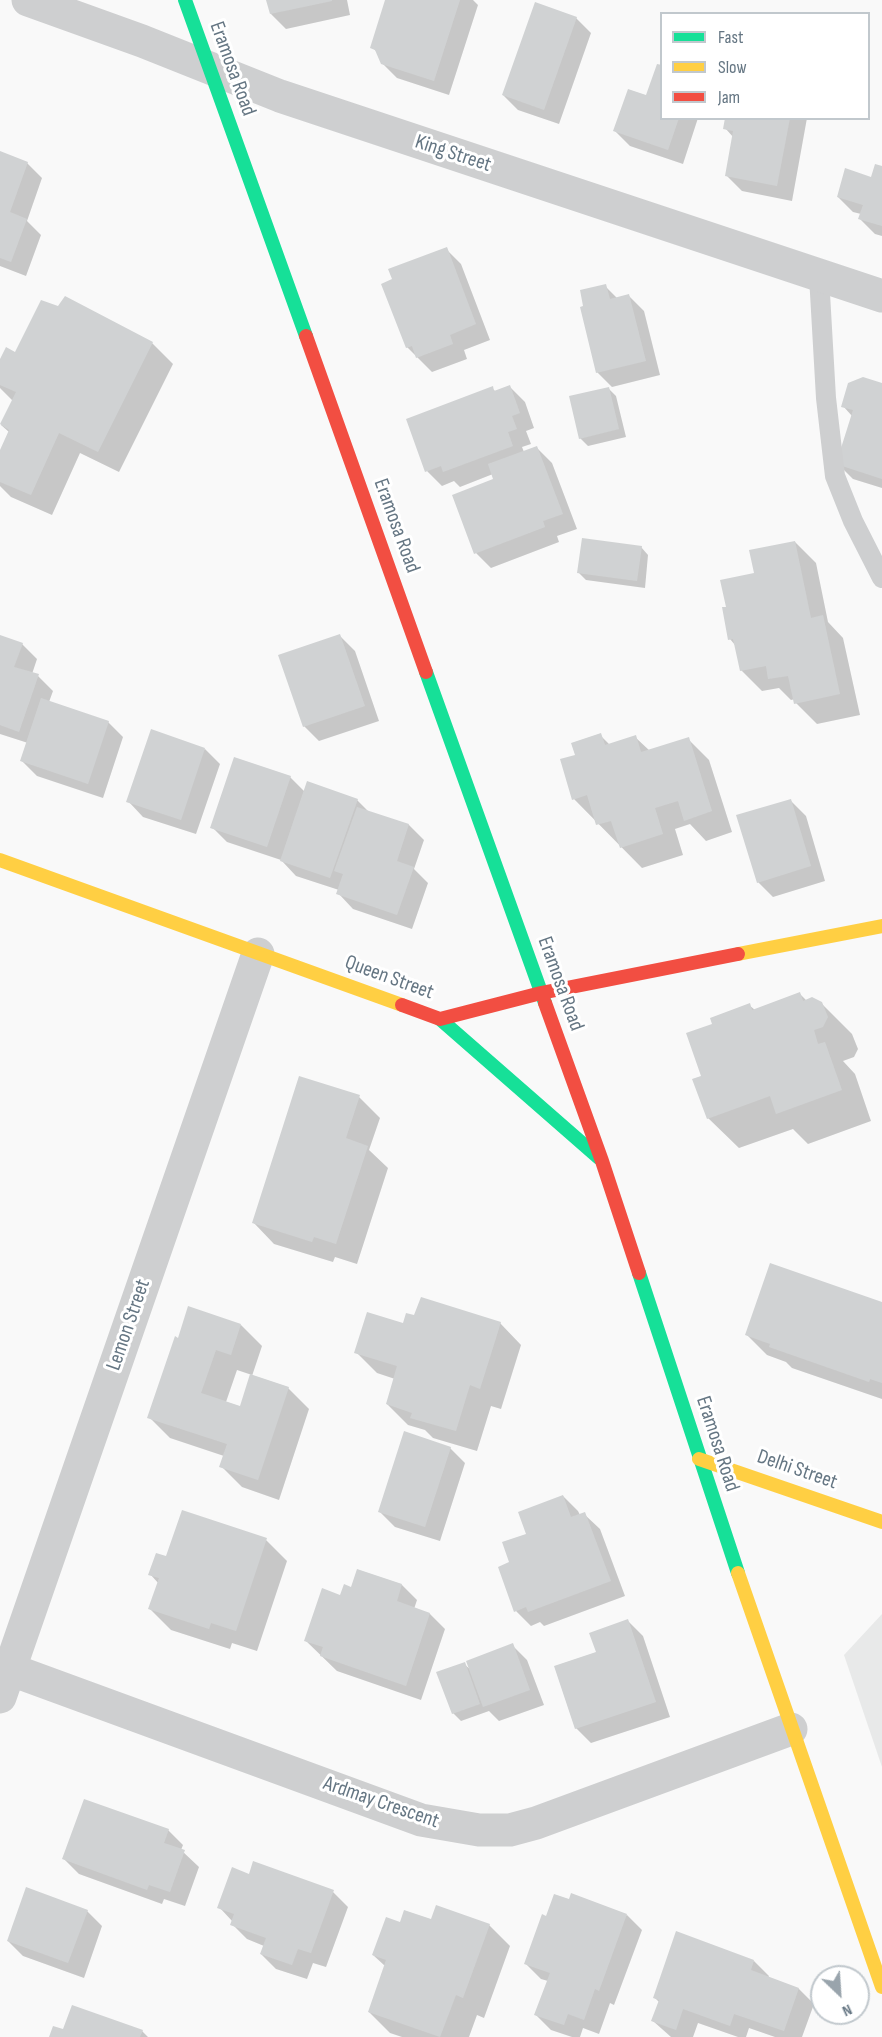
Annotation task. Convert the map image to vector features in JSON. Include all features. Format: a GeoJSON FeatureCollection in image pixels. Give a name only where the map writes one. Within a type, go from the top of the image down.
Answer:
{"type":"FeatureCollection","features":[{"type":"Feature","properties":{"kind":"main road","name":"Eramosa Road"},"geometry":{"type":"LineString","coordinates":[[185,0],[602,1161],[699,1459],[882,1987]]}},
{"type":"Feature","properties":{"kind":"main road","name":"Queen Street"},"geometry":{"type":"LineString","coordinates":[[0,860],[440,1019],[541,993],[882,926]]}},
{"type":"Feature","properties":{"kind":"main road"},"geometry":{"type":"LineString","coordinates":[[440,1019],[602,1161]]}},
{"type":"Feature","properties":{"kind":"main road","name":"Delhi Street"},"geometry":{"type":"LineString","coordinates":[[699,1459],[882,1522]]}},
{"type":"Feature","properties":{"kind":"street","name":"King Street"},"geometry":{"type":"LineString","coordinates":[[28,0],[142,40],[292,100],[882,296]]}},
{"type":"Feature","properties":{"kind":"street","name":"Lemon Street"},"geometry":{"type":"LineString","coordinates":[[5,1683],[258,954]]}},
{"type":"Feature","properties":{"kind":"street","name":"Ardmay Crescent"},"geometry":{"type":"LineString","coordinates":[[5,1683],[421,1820],[479,1830],[510,1830],[536,1823],[791,1729]]}},
{"type":"Feature","properties":{"kind":"lane"},"geometry":{"type":"LineString","coordinates":[[819,276],[826,398],[835,476],[853,521],[882,578]]}},
{"type":"Feature","properties":{"kind":"shaded area"},"geometry":{"type":"Polygon","coordinates":[[[882,1614],[882,1767],[844,1655],[882,1614]]]}},
{"type":"Feature","properties":{"kind":"building"},"geometry":{"type":"Polygon","coordinates":[[[266,0],[332,0],[332,1],[270,14],[266,0]]]}},
{"type":"Feature","properties":{"kind":"building"},"geometry":{"type":"Polygon","coordinates":[[[385,0],[460,0],[434,81],[381,64],[375,50],[370,48],[385,0]]]}},
{"type":"Feature","properties":{"kind":"building"},"geometry":{"type":"Polygon","coordinates":[[[535,2],[577,17],[544,110],[502,95],[535,2]]]}},
{"type":"Feature","properties":{"kind":"building"},"geometry":{"type":"Polygon","coordinates":[[[657,64],[660,65],[660,120],[678,120],[668,150],[613,131],[628,89],[646,95],[657,64]]]}},
{"type":"Feature","properties":{"kind":"building"},"geometry":{"type":"Polygon","coordinates":[[[725,120],[790,120],[777,186],[725,176],[733,131],[723,129],[725,120]]]}},
{"type":"Feature","properties":{"kind":"building"},"geometry":{"type":"Polygon","coordinates":[[[0,151],[28,162],[10,212],[27,219],[11,262],[0,258],[0,151]]]}},
{"type":"Feature","properties":{"kind":"building"},"geometry":{"type":"Polygon","coordinates":[[[875,164],[882,166],[882,226],[858,219],[863,205],[837,197],[845,168],[871,177],[875,164]]]}},
{"type":"Feature","properties":{"kind":"building"},"geometry":{"type":"Polygon","coordinates":[[[447,247],[476,324],[450,335],[453,344],[416,358],[412,346],[406,348],[381,284],[392,279],[388,269],[447,247]]]}},
{"type":"Feature","properties":{"kind":"building"},"geometry":{"type":"Polygon","coordinates":[[[606,284],[610,299],[629,294],[646,361],[596,373],[580,307],[583,306],[580,290],[606,284]]]}},
{"type":"Feature","properties":{"kind":"building"},"geometry":{"type":"Polygon","coordinates":[[[65,296],[153,342],[98,452],[59,433],[31,495],[0,482],[0,450],[9,430],[0,424],[16,392],[0,385],[0,359],[6,347],[15,352],[41,300],[58,306],[65,296]]]}},
{"type":"Feature","properties":{"kind":"building"},"geometry":{"type":"Polygon","coordinates":[[[863,377],[882,383],[882,479],[836,464],[853,410],[841,407],[848,383],[863,377]]]}},
{"type":"Feature","properties":{"kind":"building"},"geometry":{"type":"Polygon","coordinates":[[[510,385],[520,413],[512,416],[517,429],[508,432],[513,446],[443,472],[441,466],[425,472],[406,419],[493,386],[494,391],[510,385]]]}},
{"type":"Feature","properties":{"kind":"building"},"geometry":{"type":"Polygon","coordinates":[[[609,387],[619,429],[579,439],[569,396],[609,387]]]}},
{"type":"Feature","properties":{"kind":"building"},"geometry":{"type":"Polygon","coordinates":[[[537,446],[563,514],[543,521],[545,527],[474,554],[452,495],[493,479],[488,464],[537,446]]]}},
{"type":"Feature","properties":{"kind":"building"},"geometry":{"type":"Polygon","coordinates":[[[582,538],[642,546],[637,581],[577,573],[582,538]]]}},
{"type":"Feature","properties":{"kind":"building"},"geometry":{"type":"Polygon","coordinates":[[[795,541],[811,618],[823,615],[840,694],[794,704],[788,676],[768,679],[766,666],[740,671],[733,639],[728,640],[722,607],[726,607],[720,580],[754,573],[749,550],[795,541]]]}},
{"type":"Feature","properties":{"kind":"building"},"geometry":{"type":"Polygon","coordinates":[[[340,634],[365,706],[303,727],[278,655],[340,634]]]}},
{"type":"Feature","properties":{"kind":"building"},"geometry":{"type":"Polygon","coordinates":[[[0,635],[23,643],[14,667],[39,674],[19,732],[0,725],[0,635]]]}},
{"type":"Feature","properties":{"kind":"building"},"geometry":{"type":"Polygon","coordinates":[[[41,698],[109,721],[88,784],[20,761],[41,698]]]}},
{"type":"Feature","properties":{"kind":"building"},"geometry":{"type":"Polygon","coordinates":[[[151,729],[205,748],[181,820],[126,802],[151,729]]]}},
{"type":"Feature","properties":{"kind":"building"},"geometry":{"type":"Polygon","coordinates":[[[601,733],[605,745],[636,735],[641,752],[689,737],[712,811],[684,821],[678,801],[655,808],[663,834],[620,848],[611,821],[596,825],[587,795],[572,800],[560,759],[575,755],[571,743],[601,733]]]}},
{"type":"Feature","properties":{"kind":"building"},"geometry":{"type":"Polygon","coordinates":[[[234,757],[291,776],[267,847],[210,828],[234,757]]]}},
{"type":"Feature","properties":{"kind":"building"},"geometry":{"type":"Polygon","coordinates":[[[307,781],[358,799],[330,878],[280,861],[307,781]]]}},
{"type":"Feature","properties":{"kind":"building"},"geometry":{"type":"Polygon","coordinates":[[[791,799],[811,866],[757,883],[736,815],[791,799]]]}},
{"type":"Feature","properties":{"kind":"building"},"geometry":{"type":"Polygon","coordinates":[[[357,807],[409,824],[397,861],[414,867],[397,915],[336,894],[343,874],[334,871],[357,807]]]}},
{"type":"Feature","properties":{"kind":"building"},"geometry":{"type":"Polygon","coordinates":[[[800,992],[803,1001],[812,997],[822,1002],[828,1017],[823,1027],[814,1030],[818,1044],[825,1042],[842,1090],[776,1114],[770,1096],[707,1119],[692,1079],[701,1076],[686,1033],[712,1024],[710,1018],[750,1003],[752,1010],[800,992]]]}},
{"type":"Feature","properties":{"kind":"building"},"geometry":{"type":"Polygon","coordinates":[[[299,1076],[360,1095],[346,1138],[368,1146],[336,1244],[314,1237],[312,1242],[252,1223],[299,1076]]]}},
{"type":"Feature","properties":{"kind":"building"},"geometry":{"type":"Polygon","coordinates":[[[770,1263],[882,1302],[882,1383],[870,1379],[869,1382],[769,1347],[770,1344],[745,1335],[770,1263]]]}},
{"type":"Feature","properties":{"kind":"building"},"geometry":{"type":"Polygon","coordinates":[[[421,1297],[501,1322],[480,1389],[470,1385],[456,1431],[410,1418],[412,1413],[386,1404],[397,1366],[354,1353],[367,1312],[403,1323],[406,1313],[414,1315],[421,1297]]]}},
{"type":"Feature","properties":{"kind":"building"},"geometry":{"type":"Polygon","coordinates":[[[188,1306],[241,1324],[231,1355],[216,1350],[201,1393],[240,1406],[250,1374],[289,1387],[258,1480],[219,1467],[227,1444],[147,1418],[175,1336],[178,1338],[188,1306]]]}},
{"type":"Feature","properties":{"kind":"building"},"geometry":{"type":"Polygon","coordinates":[[[404,1431],[451,1447],[425,1527],[378,1512],[404,1431]]]}},
{"type":"Feature","properties":{"kind":"building"},"geometry":{"type":"Polygon","coordinates":[[[563,1495],[571,1517],[585,1512],[611,1581],[528,1612],[526,1607],[514,1612],[498,1567],[509,1562],[502,1542],[526,1534],[518,1512],[563,1495]]]}},
{"type":"Feature","properties":{"kind":"building"},"geometry":{"type":"Polygon","coordinates":[[[182,1510],[267,1538],[236,1631],[211,1623],[209,1629],[148,1609],[159,1578],[148,1575],[156,1553],[166,1556],[182,1510]]]}},
{"type":"Feature","properties":{"kind":"building"},"geometry":{"type":"Polygon","coordinates":[[[357,1569],[402,1584],[397,1601],[430,1613],[406,1686],[320,1656],[323,1647],[304,1641],[322,1588],[340,1595],[344,1584],[351,1587],[357,1569]]]}},
{"type":"Feature","properties":{"kind":"building"},"geometry":{"type":"Polygon","coordinates":[[[628,1619],[656,1702],[575,1729],[554,1666],[596,1652],[589,1633],[628,1619]]]}},
{"type":"Feature","properties":{"kind":"building"},"geometry":{"type":"Polygon","coordinates":[[[513,1643],[530,1690],[483,1707],[466,1661],[513,1643]]]}},
{"type":"Feature","properties":{"kind":"building"},"geometry":{"type":"Polygon","coordinates":[[[465,1662],[480,1704],[452,1714],[436,1672],[465,1662]]]}},
{"type":"Feature","properties":{"kind":"building"},"geometry":{"type":"Polygon","coordinates":[[[84,1799],[169,1829],[164,1843],[185,1850],[170,1892],[149,1885],[147,1890],[62,1859],[84,1799]]]}},
{"type":"Feature","properties":{"kind":"building"},"geometry":{"type":"Polygon","coordinates":[[[253,1861],[334,1890],[311,1953],[298,1949],[292,1965],[260,1954],[266,1938],[230,1925],[234,1914],[217,1908],[232,1867],[249,1874],[253,1861]]]}},
{"type":"Feature","properties":{"kind":"building"},"geometry":{"type":"Polygon","coordinates":[[[26,1887],[88,1910],[68,1963],[7,1941],[26,1887]]]}},
{"type":"Feature","properties":{"kind":"building"},"geometry":{"type":"Polygon","coordinates":[[[571,1893],[627,1914],[599,1991],[595,1989],[584,2020],[568,2014],[564,2025],[534,2015],[550,1973],[524,1964],[542,1914],[546,1916],[554,1894],[569,1899],[571,1893]]]}},
{"type":"Feature","properties":{"kind":"building"},"geometry":{"type":"Polygon","coordinates":[[[436,1905],[490,1924],[463,1998],[456,1995],[440,2037],[368,2012],[386,1960],[372,1955],[386,1917],[400,1922],[404,1910],[431,1919],[436,1905]]]}},
{"type":"Feature","properties":{"kind":"building"},"geometry":{"type":"Polygon","coordinates":[[[676,1931],[754,1960],[751,1970],[799,1988],[784,2031],[734,2014],[730,2026],[683,2009],[676,2030],[651,2021],[659,2000],[653,1998],[676,1931]]]}},
{"type":"Feature","properties":{"kind":"building"},"geometry":{"type":"Polygon","coordinates":[[[72,2005],[143,2030],[140,2037],[49,2037],[53,2026],[63,2029],[72,2005]]]}},
{"type":"Feature","properties":{"kind":"traffic: fast"},"geometry":{"type":"LineString","coordinates":[[185,0],[306,336]]}},
{"type":"Feature","properties":{"kind":"traffic: fast"},"geometry":{"type":"LineString","coordinates":[[426,672],[545,1003]]}},
{"type":"Feature","properties":{"kind":"traffic: fast"},"geometry":{"type":"LineString","coordinates":[[440,1019],[599,1158]]}},
{"type":"Feature","properties":{"kind":"traffic: fast"},"geometry":{"type":"LineString","coordinates":[[639,1273],[738,1573]]}},
{"type":"Feature","properties":{"kind":"traffic: slow"},"geometry":{"type":"LineString","coordinates":[[0,860],[402,1005]]}},
{"type":"Feature","properties":{"kind":"traffic: slow"},"geometry":{"type":"LineString","coordinates":[[738,954],[882,926]]}},
{"type":"Feature","properties":{"kind":"traffic: slow"},"geometry":{"type":"LineString","coordinates":[[699,1459],[882,1522]]}},
{"type":"Feature","properties":{"kind":"traffic: slow"},"geometry":{"type":"LineString","coordinates":[[738,1573],[882,1987]]}},
{"type":"Feature","properties":{"kind":"traffic: jam"},"geometry":{"type":"LineString","coordinates":[[306,336],[426,672]]}},
{"type":"Feature","properties":{"kind":"traffic: jam"},"geometry":{"type":"LineString","coordinates":[[402,1005],[440,1019],[541,993],[738,954]]}},
{"type":"Feature","properties":{"kind":"traffic: jam"},"geometry":{"type":"LineString","coordinates":[[545,1003],[602,1161],[639,1273]]}}]}
